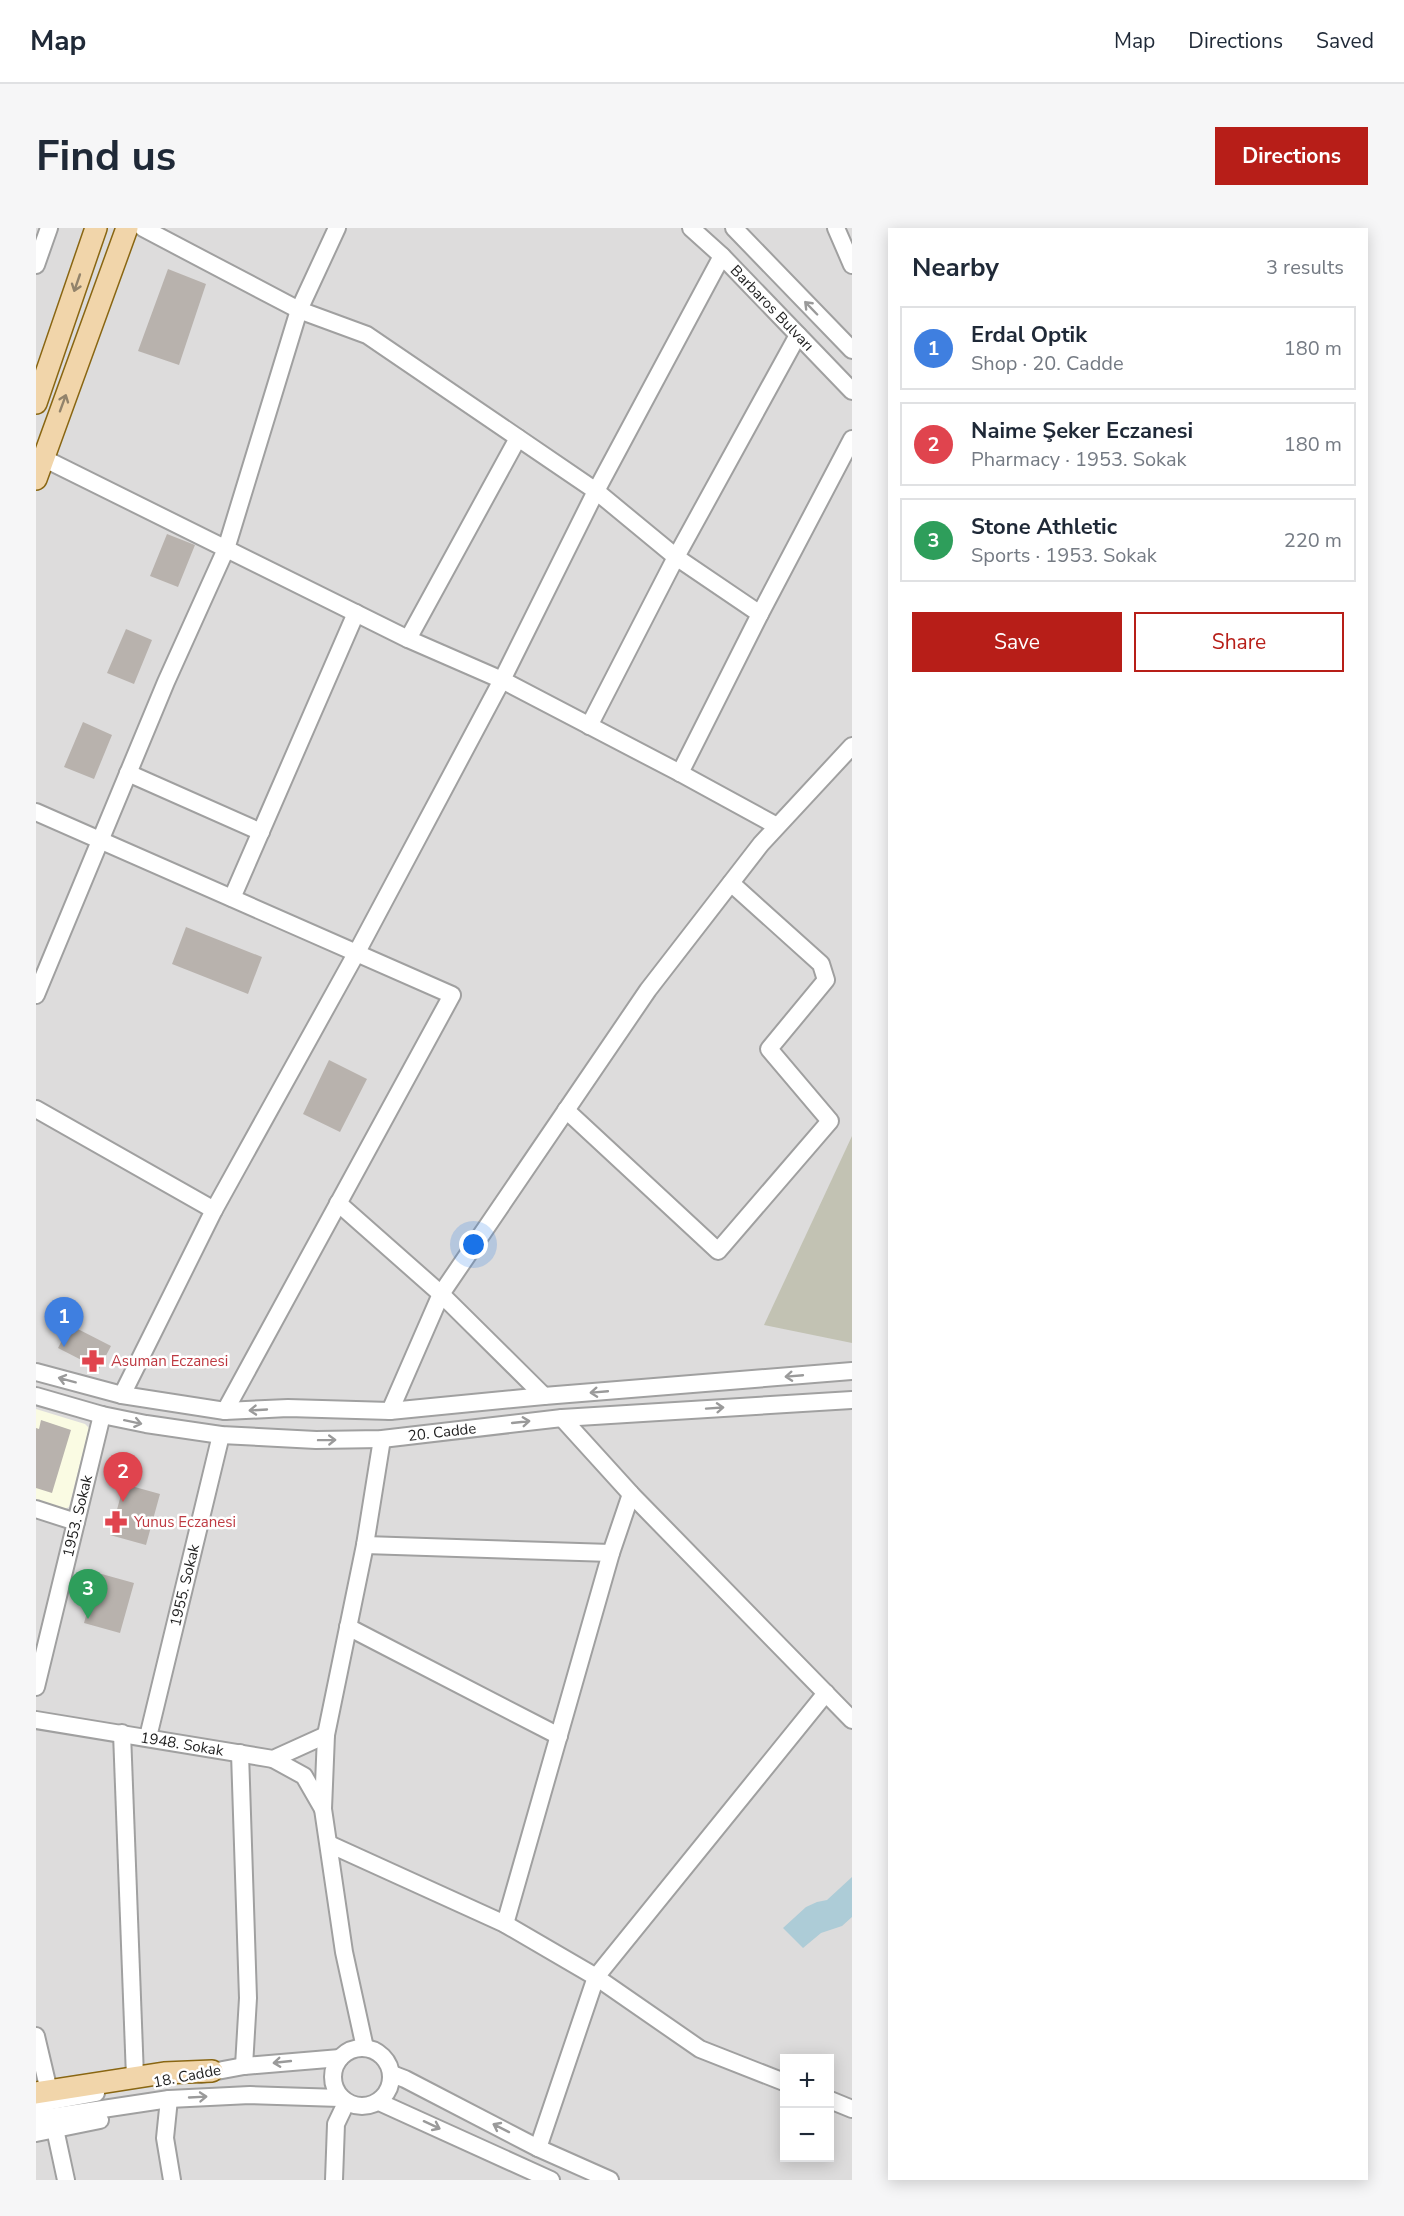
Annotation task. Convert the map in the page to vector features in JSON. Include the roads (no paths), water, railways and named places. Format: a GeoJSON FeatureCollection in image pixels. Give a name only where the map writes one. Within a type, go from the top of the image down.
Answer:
{"type":"FeatureCollection","features":[{"type":"Feature","properties":{"kind":"main road"},"geometry":{"type":"LineString","coordinates":[[36,403],[96,228]]}},
{"type":"Feature","properties":{"kind":"main road"},"geometry":{"type":"LineString","coordinates":[[36,492],[40,470],[128,228]]}},
{"type":"Feature","properties":{"kind":"main road"},"geometry":{"type":"LineString","coordinates":[[40,2096],[164,2073],[212,2072]]}},
{"type":"Feature","properties":{"kind":"street"},"geometry":{"type":"LineString","coordinates":[[36,264],[49,228]]}},
{"type":"Feature","properties":{"kind":"street"},"geometry":{"type":"LineString","coordinates":[[143,228],[299,310],[367,335],[596,491],[676,557],[760,614]]}},
{"type":"Feature","properties":{"kind":"street"},"geometry":{"type":"LineString","coordinates":[[36,995],[166,682],[226,549],[299,310],[337,228]]}},
{"type":"Feature","properties":{"kind":"street","name":"Barbaros Bulvarı"},"geometry":{"type":"LineString","coordinates":[[691,228],[722,256],[852,391]]}},
{"type":"Feature","properties":{"kind":"street","name":"Barbaros Bulvarı"},"geometry":{"type":"LineString","coordinates":[[734,228],[852,350]]}},
{"type":"Feature","properties":{"kind":"street"},"geometry":{"type":"LineString","coordinates":[[836,228],[852,265]]}},
{"type":"Feature","properties":{"kind":"street"},"geometry":{"type":"LineString","coordinates":[[122,1395],[214,1210],[357,952],[502,680],[596,491],[722,256]]}},
{"type":"Feature","properties":{"kind":"street"},"geometry":{"type":"LineString","coordinates":[[589,726],[676,557],[798,336]]}},
{"type":"Feature","properties":{"kind":"street"},"geometry":{"type":"LineString","coordinates":[[408,639],[518,438]]}},
{"type":"Feature","properties":{"kind":"street"},"geometry":{"type":"LineString","coordinates":[[680,773],[852,439]]}},
{"type":"Feature","properties":{"kind":"street"},"geometry":{"type":"LineString","coordinates":[[40,470],[226,549],[408,639],[502,680],[777,826]]}},
{"type":"Feature","properties":{"kind":"street"},"geometry":{"type":"LineString","coordinates":[[232,898],[356,613]]}},
{"type":"Feature","properties":{"kind":"street"},"geometry":{"type":"LineString","coordinates":[[390,1411],[441,1294],[648,990],[777,826],[852,746]]}},
{"type":"Feature","properties":{"kind":"street"},"geometry":{"type":"LineString","coordinates":[[128,773],[261,832]]}},
{"type":"Feature","properties":{"kind":"street"},"geometry":{"type":"LineString","coordinates":[[36,812],[99,842],[452,995],[225,1411]]}},
{"type":"Feature","properties":{"kind":"street"},"geometry":{"type":"LineString","coordinates":[[566,1110],[718,1251],[830,1120],[769,1049],[826,980],[821,964],[731,883]]}},
{"type":"Feature","properties":{"kind":"street"},"geometry":{"type":"LineString","coordinates":[[36,1109],[214,1210]]}},
{"type":"Feature","properties":{"kind":"street"},"geometry":{"type":"LineString","coordinates":[[338,1203],[441,1294],[544,1396]]}},
{"type":"Feature","properties":{"kind":"street","name":"20. Cadde"},"geometry":{"type":"LineString","coordinates":[[36,1372],[122,1395],[225,1411],[288,1408],[390,1411],[852,1371]]}},
{"type":"Feature","properties":{"kind":"street","name":"20. Cadde"},"geometry":{"type":"LineString","coordinates":[[36,1396],[102,1415],[146,1424],[221,1435],[316,1440],[382,1439],[562,1418],[852,1400]]}},
{"type":"Feature","properties":{"kind":"street","name":"1953. Sokak"},"geometry":{"type":"LineString","coordinates":[[36,1687],[102,1415]]}},
{"type":"Feature","properties":{"kind":"street"},"geometry":{"type":"LineString","coordinates":[[562,1418],[631,1494],[852,1720]]}},
{"type":"Feature","properties":{"kind":"street","name":"1955. Sokak"},"geometry":{"type":"LineString","coordinates":[[148,1737],[221,1435]]}},
{"type":"Feature","properties":{"kind":"street"},"geometry":{"type":"LineString","coordinates":[[379,2102],[391,2085],[392,2074],[387,2061],[378,2052],[364,2048],[344,1952],[323,1809],[326,1735],[365,1545],[382,1439]]}},
{"type":"Feature","properties":{"kind":"street"},"geometry":{"type":"LineString","coordinates":[[505,1923],[611,1553],[631,1494]]}},
{"type":"Feature","properties":{"kind":"street"},"geometry":{"type":"LineString","coordinates":[[36,1509],[76,1522]]}},
{"type":"Feature","properties":{"kind":"street"},"geometry":{"type":"LineString","coordinates":[[365,1545],[611,1553]]}},
{"type":"Feature","properties":{"kind":"street"},"geometry":{"type":"LineString","coordinates":[[348,1628],[559,1736]]}},
{"type":"Feature","properties":{"kind":"street"},"geometry":{"type":"LineString","coordinates":[[538,2148],[596,1977],[826,1693]]}},
{"type":"Feature","properties":{"kind":"street","name":"1948. Sokak"},"geometry":{"type":"LineString","coordinates":[[36,1720],[273,1759],[304,1776],[323,1809]]}},
{"type":"Feature","properties":{"kind":"street"},"geometry":{"type":"LineString","coordinates":[[122,1733],[135,2078]]}},
{"type":"Feature","properties":{"kind":"street"},"geometry":{"type":"LineString","coordinates":[[273,1759],[326,1735]]}},
{"type":"Feature","properties":{"kind":"street"},"geometry":{"type":"LineString","coordinates":[[240,1753],[248,1998],[244,2066]]}},
{"type":"Feature","properties":{"kind":"street"},"geometry":{"type":"LineString","coordinates":[[329,1844],[505,1923],[596,1977],[700,2049],[780,2080]]}},
{"type":"Feature","properties":{"kind":"street"},"geometry":{"type":"LineString","coordinates":[[36,2036],[40,2096]]}},
{"type":"Feature","properties":{"kind":"street","name":"18. Cadde"},"geometry":{"type":"LineString","coordinates":[[40,2096],[244,2066],[340,2058],[355,2048],[364,2048]]}},
{"type":"Feature","properties":{"kind":"street"},"geometry":{"type":"LineString","coordinates":[[334,2180],[336,2124],[343,2100],[333,2083],[333,2074],[340,2058]]}},
{"type":"Feature","properties":{"kind":"street"},"geometry":{"type":"LineString","coordinates":[[392,2074],[538,2148],[610,2180]]}},
{"type":"Feature","properties":{"kind":"street","name":"18. Cadde"},"geometry":{"type":"LineString","coordinates":[[36,2119],[165,2099],[250,2095],[343,2100],[357,2107],[379,2102],[533,2176],[551,2180]]}},
{"type":"Feature","properties":{"kind":"street"},"geometry":{"type":"LineString","coordinates":[[36,2133],[152,2108],[165,2099]]}},
{"type":"Feature","properties":{"kind":"street"},"geometry":{"type":"LineString","coordinates":[[165,2099],[165,2138],[172,2180]]}},
{"type":"Feature","properties":{"kind":"street"},"geometry":{"type":"LineString","coordinates":[[834,2102],[852,2109]]}},
{"type":"Feature","properties":{"kind":"street"},"geometry":{"type":"LineString","coordinates":[[55,2129],[66,2180]]}},
{"type":"Feature","properties":{"kind":"water"},"geometry":{"type":"Polygon","coordinates":[[[852,1877],[852,1917],[842,1926],[821,1933],[803,1948],[783,1928],[806,1907],[827,1900],[852,1877]]]}},
{"type":"Feature","properties":{"kind":"place","name":"Erdal Optik"},"geometry":{"type":"Point","coordinates":[64,1347]}},
{"type":"Feature","properties":{"kind":"place","name":"Asuman Eczanesi"},"geometry":{"type":"Point","coordinates":[93,1361]}},
{"type":"Feature","properties":{"kind":"place","name":"Naime Şeker Eczanesi"},"geometry":{"type":"Point","coordinates":[123,1502]}},
{"type":"Feature","properties":{"kind":"place","name":"Yunus Eczanesi"},"geometry":{"type":"Point","coordinates":[116,1522]}},
{"type":"Feature","properties":{"kind":"place","name":"Stone Athletic"},"geometry":{"type":"Point","coordinates":[88,1619]}}]}
